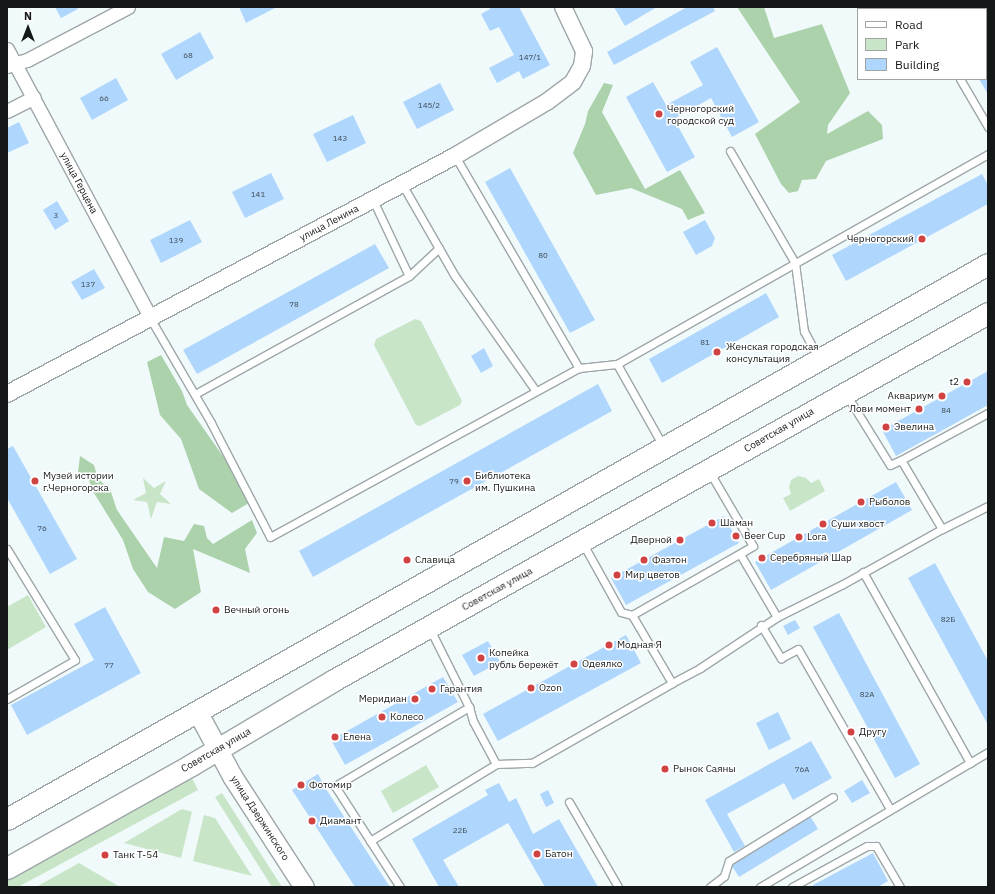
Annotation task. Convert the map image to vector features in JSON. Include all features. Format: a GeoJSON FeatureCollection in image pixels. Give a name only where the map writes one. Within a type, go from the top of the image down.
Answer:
{"type":"FeatureCollection","features":[{"type":"Feature","properties":{"kind":"main road"},"geometry":{"type":"LineString","coordinates":[[7,819],[198,713],[988,264]]}},
{"type":"Feature","properties":{"kind":"main road","name":"Советская улица"},"geometry":{"type":"LineString","coordinates":[[7,868],[845,392],[985,317]]}},
{"type":"Feature","properties":{"kind":"main road","name":"улица Дзержинского"},"geometry":{"type":"LineString","coordinates":[[198,713],[244,795],[304,887]]}},
{"type":"Feature","properties":{"kind":"street"},"geometry":{"type":"LineString","coordinates":[[11,65],[128,7]]}},
{"type":"Feature","properties":{"kind":"street","name":"улица Ленина"},"geometry":{"type":"LineString","coordinates":[[7,394],[373,200],[526,116],[573,82],[582,66],[584,51],[564,8]]}},
{"type":"Feature","properties":{"kind":"street","name":"улица Герцена"},"geometry":{"type":"LineString","coordinates":[[7,49],[11,65],[34,97],[150,317]]}},
{"type":"Feature","properties":{"kind":"street"},"geometry":{"type":"LineString","coordinates":[[7,111],[34,97]]}},
{"type":"Feature","properties":{"kind":"lane"},"geometry":{"type":"LineString","coordinates":[[961,80],[988,127]]}},
{"type":"Feature","properties":{"kind":"lane"},"geometry":{"type":"LineString","coordinates":[[730,151],[795,263],[804,331],[819,359]]}},
{"type":"Feature","properties":{"kind":"lane"},"geometry":{"type":"LineString","coordinates":[[150,317],[195,394],[270,538],[536,390],[579,368],[617,364],[988,154]]}},
{"type":"Feature","properties":{"kind":"lane"},"geometry":{"type":"LineString","coordinates":[[455,156],[579,368]]}},
{"type":"Feature","properties":{"kind":"lane"},"geometry":{"type":"LineString","coordinates":[[402,184],[455,276],[536,390]]}},
{"type":"Feature","properties":{"kind":"lane"},"geometry":{"type":"LineString","coordinates":[[373,200],[409,276]]}},
{"type":"Feature","properties":{"kind":"lane"},"geometry":{"type":"LineString","coordinates":[[195,394],[409,276],[439,248]]}},
{"type":"Feature","properties":{"kind":"lane"},"geometry":{"type":"LineString","coordinates":[[617,364],[664,447]]}},
{"type":"Feature","properties":{"kind":"lane"},"geometry":{"type":"LineString","coordinates":[[845,392],[890,465],[902,460],[988,413]]}},
{"type":"Feature","properties":{"kind":"lane"},"geometry":{"type":"LineString","coordinates":[[902,460],[942,529]]}},
{"type":"Feature","properties":{"kind":"lane"},"geometry":{"type":"LineString","coordinates":[[632,615],[753,546],[708,470]]}},
{"type":"Feature","properties":{"kind":"lane"},"geometry":{"type":"LineString","coordinates":[[370,841],[496,764],[532,762],[700,668],[761,625],[777,616],[988,506]]}},
{"type":"Feature","properties":{"kind":"lane"},"geometry":{"type":"LineString","coordinates":[[582,541],[621,612],[632,615],[672,683]]}},
{"type":"Feature","properties":{"kind":"lane"},"geometry":{"type":"LineString","coordinates":[[7,549],[75,660],[7,699]]}},
{"type":"Feature","properties":{"kind":"lane"},"geometry":{"type":"LineString","coordinates":[[740,554],[777,616]]}},
{"type":"Feature","properties":{"kind":"lane"},"geometry":{"type":"LineString","coordinates":[[863,572],[970,763]]}},
{"type":"Feature","properties":{"kind":"lane"},"geometry":{"type":"LineString","coordinates":[[761,625],[781,658],[798,650],[890,809]]}},
{"type":"Feature","properties":{"kind":"lane"},"geometry":{"type":"LineString","coordinates":[[429,627],[469,707],[472,721],[496,764]]}},
{"type":"Feature","properties":{"kind":"lane"},"geometry":{"type":"LineString","coordinates":[[400,887],[335,786],[469,707]]}},
{"type":"Feature","properties":{"kind":"lane"},"geometry":{"type":"LineString","coordinates":[[760,887],[988,752]]}},
{"type":"Feature","properties":{"kind":"lane"},"geometry":{"type":"LineString","coordinates":[[710,887],[724,876],[729,861],[833,797]]}},
{"type":"Feature","properties":{"kind":"lane"},"geometry":{"type":"LineString","coordinates":[[569,802],[618,887]]}},
{"type":"Feature","properties":{"kind":"lane"},"geometry":{"type":"LineString","coordinates":[[792,887],[867,846],[876,846],[900,887]]}},
{"type":"Feature","properties":{"kind":"green space"},"geometry":{"type":"Polygon","coordinates":[[[737,7],[764,7],[774,38],[822,24],[850,93],[828,125],[827,134],[868,111],[882,125],[883,139],[826,161],[816,179],[802,180],[798,191],[789,193],[781,184],[755,134],[800,102],[737,7]]]}},
{"type":"Feature","properties":{"kind":"green space"},"geometry":{"type":"Polygon","coordinates":[[[604,83],[613,85],[602,112],[645,189],[680,170],[705,213],[688,220],[682,209],[631,188],[596,195],[573,153],[585,124],[588,111],[604,83]]]}},
{"type":"Feature","properties":{"kind":"green space"},"geometry":{"type":"Polygon","coordinates":[[[415,319],[421,321],[462,401],[460,405],[420,426],[416,425],[374,345],[376,339],[415,319]]]}},
{"type":"Feature","properties":{"kind":"green space"},"geometry":{"type":"Polygon","coordinates":[[[161,355],[182,391],[187,405],[239,479],[249,503],[232,513],[199,489],[181,439],[160,415],[147,362],[161,355]]]}},
{"type":"Feature","properties":{"kind":"green space"},"geometry":{"type":"Polygon","coordinates":[[[80,456],[94,465],[98,479],[110,489],[117,510],[157,568],[164,537],[184,541],[194,524],[204,526],[207,538],[213,544],[252,520],[257,533],[245,549],[250,573],[193,549],[201,592],[175,609],[148,592],[133,569],[123,540],[94,493],[87,476],[78,472],[80,456]]]}},
{"type":"Feature","properties":{"kind":"green space"},"geometry":{"type":"Polygon","coordinates":[[[798,476],[806,478],[811,483],[819,479],[825,491],[790,511],[783,498],[791,494],[789,487],[791,480],[798,476]]]}},
{"type":"Feature","properties":{"kind":"green space"},"geometry":{"type":"Polygon","coordinates":[[[143,478],[154,488],[166,481],[160,494],[171,504],[157,502],[151,519],[147,502],[133,500],[146,493],[143,478]]]}},
{"type":"Feature","properties":{"kind":"green space"},"geometry":{"type":"Polygon","coordinates":[[[28,595],[46,627],[7,650],[7,607],[28,595]]]}},
{"type":"Feature","properties":{"kind":"green space"},"geometry":{"type":"Polygon","coordinates":[[[426,765],[439,787],[393,813],[381,791],[426,765]]]}},
{"type":"Feature","properties":{"kind":"green space"},"geometry":{"type":"Polygon","coordinates":[[[191,776],[198,790],[18,887],[7,887],[7,877],[191,776]]]}},
{"type":"Feature","properties":{"kind":"green space"},"geometry":{"type":"Polygon","coordinates":[[[222,793],[282,887],[272,887],[215,797],[222,793]]]}},
{"type":"Feature","properties":{"kind":"green space"},"geometry":{"type":"Polygon","coordinates":[[[182,809],[192,812],[181,858],[124,843],[182,809]]]}},
{"type":"Feature","properties":{"kind":"green space"},"geometry":{"type":"Polygon","coordinates":[[[204,815],[215,818],[252,876],[193,861],[204,815]]]}},
{"type":"Feature","properties":{"kind":"green space"},"geometry":{"type":"Polygon","coordinates":[[[79,863],[120,887],[36,887],[79,863]]]}},
{"type":"Feature","properties":{"kind":"building"},"geometry":{"type":"Polygon","coordinates":[[[55,7],[77,7],[78,9],[61,18],[55,7]]]}},
{"type":"Feature","properties":{"kind":"building"},"geometry":{"type":"Polygon","coordinates":[[[239,7],[277,7],[246,23],[239,7]]]}},
{"type":"Feature","properties":{"kind":"building"},"geometry":{"type":"Polygon","coordinates":[[[489,7],[519,7],[550,65],[523,79],[519,71],[497,83],[489,68],[514,55],[499,27],[490,31],[481,14],[490,9],[489,7]]]}},
{"type":"Feature","properties":{"kind":"building"},"geometry":{"type":"Polygon","coordinates":[[[614,7],[657,7],[625,26],[614,7]]]}},
{"type":"Feature","properties":{"kind":"building"},"geometry":{"type":"Polygon","coordinates":[[[687,7],[713,7],[715,11],[614,65],[607,52],[687,7]]]}},
{"type":"Feature","properties":{"kind":"building"},"geometry":{"type":"Polygon","coordinates":[[[937,7],[972,8],[938,8],[937,7]]]}},
{"type":"Feature","properties":{"kind":"building"},"geometry":{"type":"Polygon","coordinates":[[[200,32],[214,58],[176,80],[161,54],[200,32]]]}},
{"type":"Feature","properties":{"kind":"building"},"geometry":{"type":"Polygon","coordinates":[[[987,34],[988,36],[988,94],[980,80],[987,80],[987,34]]]}},
{"type":"Feature","properties":{"kind":"building","name":"Черногорский городской суд"},"geometry":{"type":"Polygon","coordinates":[[[717,47],[759,122],[732,137],[711,98],[674,119],[695,157],[667,172],[626,97],[653,82],[666,105],[703,85],[690,62],[717,47]]]}},
{"type":"Feature","properties":{"kind":"building"},"geometry":{"type":"Polygon","coordinates":[[[116,78],[128,100],[92,120],[80,98],[116,78]]]}},
{"type":"Feature","properties":{"kind":"building"},"geometry":{"type":"Polygon","coordinates":[[[440,83],[454,110],[417,129],[403,102],[440,83]]]}},
{"type":"Feature","properties":{"kind":"building"},"geometry":{"type":"Polygon","coordinates":[[[353,115],[366,143],[327,162],[313,134],[353,115]]]}},
{"type":"Feature","properties":{"kind":"building"},"geometry":{"type":"Polygon","coordinates":[[[19,122],[29,143],[7,153],[7,128],[19,122]]]}},
{"type":"Feature","properties":{"kind":"building"},"geometry":{"type":"Polygon","coordinates":[[[510,168],[595,320],[570,333],[485,182],[510,168]]]}},
{"type":"Feature","properties":{"kind":"building"},"geometry":{"type":"Polygon","coordinates":[[[271,173],[284,199],[245,218],[232,192],[271,173]]]}},
{"type":"Feature","properties":{"kind":"building"},"geometry":{"type":"Polygon","coordinates":[[[982,174],[988,185],[988,204],[846,281],[832,255],[982,174]]]}},
{"type":"Feature","properties":{"kind":"building"},"geometry":{"type":"Polygon","coordinates":[[[57,201],[69,221],[55,230],[43,210],[57,201]]]}},
{"type":"Feature","properties":{"kind":"building"},"geometry":{"type":"Polygon","coordinates":[[[190,220],[202,242],[161,263],[150,240],[190,220]]]}},
{"type":"Feature","properties":{"kind":"building"},"geometry":{"type":"Polygon","coordinates":[[[705,220],[715,238],[712,246],[696,255],[683,232],[705,220]]]}},
{"type":"Feature","properties":{"kind":"building"},"geometry":{"type":"Polygon","coordinates":[[[375,244],[389,268],[197,374],[183,350],[375,244]]]}},
{"type":"Feature","properties":{"kind":"building"},"geometry":{"type":"Polygon","coordinates":[[[94,269],[105,288],[82,300],[71,282],[94,269]]]}},
{"type":"Feature","properties":{"kind":"building"},"geometry":{"type":"Polygon","coordinates":[[[766,293],[779,317],[662,383],[649,359],[766,293]]]}},
{"type":"Feature","properties":{"kind":"building"},"geometry":{"type":"Polygon","coordinates":[[[484,348],[493,366],[481,373],[471,356],[484,348]]]}},
{"type":"Feature","properties":{"kind":"building"},"geometry":{"type":"Polygon","coordinates":[[[988,371],[988,405],[896,456],[882,430],[988,371]]]}},
{"type":"Feature","properties":{"kind":"building"},"geometry":{"type":"Polygon","coordinates":[[[598,384],[612,411],[313,577],[299,551],[598,384]]]}},
{"type":"Feature","properties":{"kind":"building"},"geometry":{"type":"Polygon","coordinates":[[[13,446],[77,559],[50,574],[7,498],[7,449],[13,446]]]}},
{"type":"Feature","properties":{"kind":"building"},"geometry":{"type":"Polygon","coordinates":[[[896,482],[912,510],[771,590],[755,562],[896,482]]]}},
{"type":"Feature","properties":{"kind":"building"},"geometry":{"type":"Polygon","coordinates":[[[724,516],[739,543],[626,605],[611,578],[724,516]]]}},
{"type":"Feature","properties":{"kind":"building","name":"Славица"},"geometry":{"type":"Polygon","coordinates":[[[409,555],[412,560],[405,564],[402,559],[409,555]]]}},
{"type":"Feature","properties":{"kind":"building"},"geometry":{"type":"Polygon","coordinates":[[[935,563],[988,661],[988,725],[908,578],[935,563]]]}},
{"type":"Feature","properties":{"kind":"building"},"geometry":{"type":"Polygon","coordinates":[[[105,607],[141,673],[27,735],[11,705],[94,660],[74,624],[105,607]]]}},
{"type":"Feature","properties":{"kind":"building"},"geometry":{"type":"Polygon","coordinates":[[[839,613],[920,764],[895,778],[813,627],[839,613]]]}},
{"type":"Feature","properties":{"kind":"building"},"geometry":{"type":"Polygon","coordinates":[[[795,620],[800,628],[788,635],[783,626],[795,620]]]}},
{"type":"Feature","properties":{"kind":"building"},"geometry":{"type":"Polygon","coordinates":[[[626,635],[641,663],[498,741],[483,714],[626,635]]]}},
{"type":"Feature","properties":{"kind":"building","name":"Копейка рубль бережёт"},"geometry":{"type":"Polygon","coordinates":[[[488,641],[500,662],[474,676],[462,655],[488,641]]]}},
{"type":"Feature","properties":{"kind":"building"},"geometry":{"type":"Polygon","coordinates":[[[443,677],[458,702],[345,765],[331,740],[443,677]]]}},
{"type":"Feature","properties":{"kind":"building"},"geometry":{"type":"Polygon","coordinates":[[[778,712],[791,739],[769,750],[756,723],[778,712]]]}},
{"type":"Feature","properties":{"kind":"building"},"geometry":{"type":"Polygon","coordinates":[[[811,741],[832,778],[793,800],[784,783],[727,814],[745,846],[734,852],[705,800],[811,741]]]}},
{"type":"Feature","properties":{"kind":"building"},"geometry":{"type":"Polygon","coordinates":[[[318,774],[326,789],[390,887],[355,887],[292,790],[318,774]]]}},
{"type":"Feature","properties":{"kind":"building"},"geometry":{"type":"Polygon","coordinates":[[[862,780],[870,793],[852,803],[844,791],[862,780]]]}},
{"type":"Feature","properties":{"kind":"building"},"geometry":{"type":"Polygon","coordinates":[[[499,783],[509,802],[516,798],[533,834],[559,819],[598,887],[545,887],[508,823],[443,860],[459,887],[439,887],[412,839],[488,795],[485,790],[499,783]]]}},
{"type":"Feature","properties":{"kind":"building"},"geometry":{"type":"Polygon","coordinates":[[[548,790],[554,803],[546,807],[540,794],[548,790]]]}},
{"type":"Feature","properties":{"kind":"building"},"geometry":{"type":"Polygon","coordinates":[[[810,816],[818,829],[739,877],[730,863],[810,816]]]}},
{"type":"Feature","properties":{"kind":"building"},"geometry":{"type":"Polygon","coordinates":[[[873,853],[888,881],[878,887],[814,887],[813,885],[873,853]]]}},
{"type":"Feature","properties":{"kind":"place","name":"Черногорский городской суд"},"geometry":{"type":"Point","coordinates":[659,114]}},
{"type":"Feature","properties":{"kind":"place","name":"Черногорский"},"geometry":{"type":"Point","coordinates":[922,239]}},
{"type":"Feature","properties":{"kind":"place","name":"Женская городская консультация"},"geometry":{"type":"Point","coordinates":[717,352]}},
{"type":"Feature","properties":{"kind":"place","name":"t2"},"geometry":{"type":"Point","coordinates":[967,382]}},
{"type":"Feature","properties":{"kind":"place","name":"Аквариум"},"geometry":{"type":"Point","coordinates":[942,396]}},
{"type":"Feature","properties":{"kind":"place","name":"Лови момент"},"geometry":{"type":"Point","coordinates":[919,409]}},
{"type":"Feature","properties":{"kind":"place","name":"Эвелина"},"geometry":{"type":"Point","coordinates":[886,427]}},
{"type":"Feature","properties":{"kind":"place","name":"Музей истории г.Черногорска"},"geometry":{"type":"Point","coordinates":[35,481]}},
{"type":"Feature","properties":{"kind":"place","name":"Библиотека им. Пушкина"},"geometry":{"type":"Point","coordinates":[467,481]}},
{"type":"Feature","properties":{"kind":"place","name":"Рыболов"},"geometry":{"type":"Point","coordinates":[861,502]}},
{"type":"Feature","properties":{"kind":"place","name":"Шаман"},"geometry":{"type":"Point","coordinates":[712,523]}},
{"type":"Feature","properties":{"kind":"place","name":"Суши хвост"},"geometry":{"type":"Point","coordinates":[823,524]}},
{"type":"Feature","properties":{"kind":"place","name":"Beer Cup"},"geometry":{"type":"Point","coordinates":[736,536]}},
{"type":"Feature","properties":{"kind":"place","name":"Lora"},"geometry":{"type":"Point","coordinates":[799,537]}},
{"type":"Feature","properties":{"kind":"place","name":"Дверной"},"geometry":{"type":"Point","coordinates":[680,540]}},
{"type":"Feature","properties":{"kind":"place","name":"Серебряный Шар"},"geometry":{"type":"Point","coordinates":[762,558]}},
{"type":"Feature","properties":{"kind":"place","name":"Славица"},"geometry":{"type":"Point","coordinates":[407,560]}},
{"type":"Feature","properties":{"kind":"place","name":"Фаэтон"},"geometry":{"type":"Point","coordinates":[644,560]}},
{"type":"Feature","properties":{"kind":"place","name":"Мир цветов"},"geometry":{"type":"Point","coordinates":[617,575]}},
{"type":"Feature","properties":{"kind":"place","name":"Вечный огонь"},"geometry":{"type":"Point","coordinates":[216,610]}},
{"type":"Feature","properties":{"kind":"place","name":"Модная Я"},"geometry":{"type":"Point","coordinates":[609,645]}},
{"type":"Feature","properties":{"kind":"place","name":"Копейка рубль бережёт"},"geometry":{"type":"Point","coordinates":[481,658]}},
{"type":"Feature","properties":{"kind":"place","name":"Одеялко"},"geometry":{"type":"Point","coordinates":[574,664]}},
{"type":"Feature","properties":{"kind":"place","name":"Ozon"},"geometry":{"type":"Point","coordinates":[531,688]}},
{"type":"Feature","properties":{"kind":"place","name":"Гарантия"},"geometry":{"type":"Point","coordinates":[432,689]}},
{"type":"Feature","properties":{"kind":"place","name":"Меридиан"},"geometry":{"type":"Point","coordinates":[415,699]}},
{"type":"Feature","properties":{"kind":"place","name":"Колесо"},"geometry":{"type":"Point","coordinates":[382,717]}},
{"type":"Feature","properties":{"kind":"place","name":"Другу"},"geometry":{"type":"Point","coordinates":[851,732]}},
{"type":"Feature","properties":{"kind":"place","name":"Елена"},"geometry":{"type":"Point","coordinates":[335,737]}},
{"type":"Feature","properties":{"kind":"place","name":"Рынок Саяны"},"geometry":{"type":"Point","coordinates":[665,769]}},
{"type":"Feature","properties":{"kind":"place","name":"Фотомир"},"geometry":{"type":"Point","coordinates":[301,785]}},
{"type":"Feature","properties":{"kind":"place","name":"Диамант"},"geometry":{"type":"Point","coordinates":[312,821]}},
{"type":"Feature","properties":{"kind":"place","name":"Батон"},"geometry":{"type":"Point","coordinates":[537,854]}},
{"type":"Feature","properties":{"kind":"place","name":"Танк Т-54"},"geometry":{"type":"Point","coordinates":[105,855]}}]}
